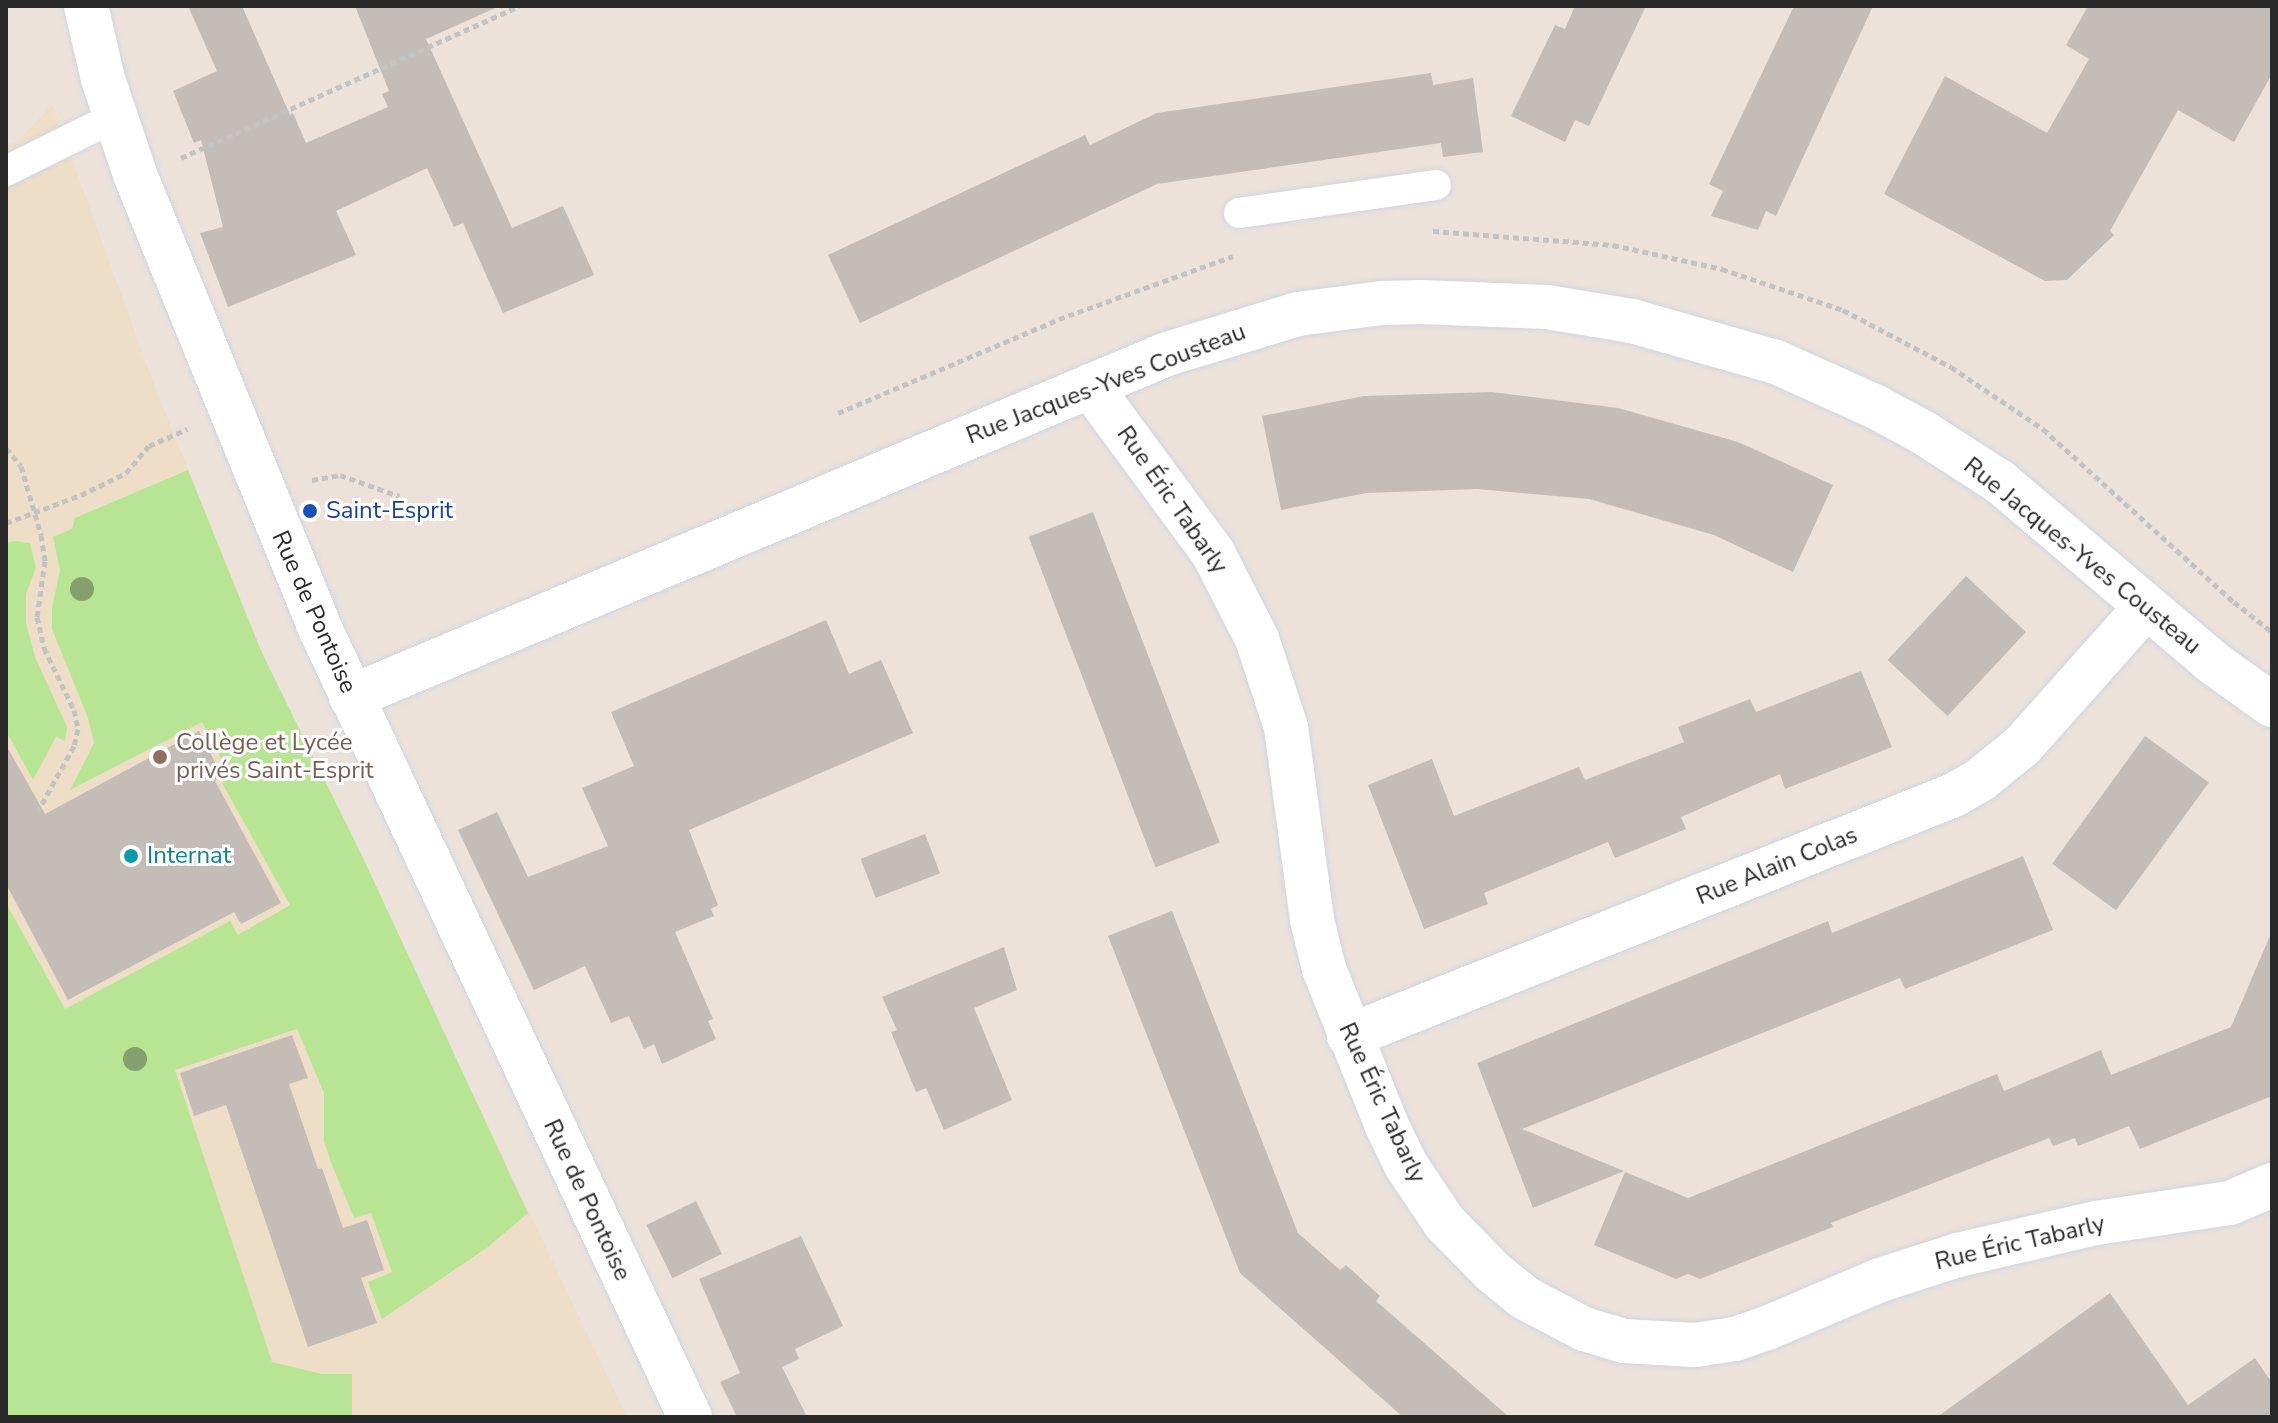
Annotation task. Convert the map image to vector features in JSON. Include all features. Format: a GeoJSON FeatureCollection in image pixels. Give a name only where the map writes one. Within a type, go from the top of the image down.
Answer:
{"type":"FeatureCollection","features":[{"type":"Feature","properties":{"kind":"street","name":"Rue de Pontoise"},"geometry":{"type":"LineString","coordinates":[[86,6],[115,117],[136,177],[260,489],[351,697],[690,1417]]}},
{"type":"Feature","properties":{"kind":"street","name":"Rue Jacques-Yves Cousteau"},"geometry":{"type":"LineString","coordinates":[[351,697],[1167,354],[1250,326],[1342,307],[1381,303],[1547,307],[1632,321],[1776,362],[1924,433],[2000,482],[2146,607],[2272,705]]}},
{"type":"Feature","properties":{"kind":"street","name":"Rue Éric Tabarly"},"geometry":{"type":"LineString","coordinates":[[1090,386],[1156,471],[1213,553],[1263,653],[1288,739],[1312,920],[1324,969],[1349,1036],[1406,1165],[1444,1222],[1468,1249],[1525,1298],[1584,1329],[1624,1341],[1695,1345],[1735,1339],[1880,1280],[1958,1255],[2096,1223],[2230,1203],[2272,1185]]}},
{"type":"Feature","properties":{"kind":"street","name":"Rue Alain Colas"},"geometry":{"type":"LineString","coordinates":[[1349,1036],[1954,795],[1980,780],[2023,745],[2146,607]]}},
{"type":"Feature","properties":{"kind":"lane"},"geometry":{"type":"LineString","coordinates":[[6,171],[115,117]]}},
{"type":"Feature","properties":{"kind":"lane"},"geometry":{"type":"LineString","coordinates":[[1239,213],[1436,185]]}},
{"type":"Feature","properties":{"kind":"path"},"geometry":{"type":"LineString","coordinates":[[136,177],[519,6]]}},
{"type":"Feature","properties":{"kind":"path"},"geometry":{"type":"LineString","coordinates":[[6,523],[34,514],[126,473],[149,446]]}},
{"type":"Feature","properties":{"kind":"path"},"geometry":{"type":"LineString","coordinates":[[6,448],[21,466],[45,561],[37,617],[44,648],[74,710],[78,729],[74,746],[38,811]]}},
{"type":"Feature","properties":{"kind":"path"},"geometry":{"type":"LineString","coordinates":[[260,489],[340,475],[399,496]]}},
{"type":"Feature","properties":{"kind":"shaded area","name":"Collège et Lycée privés Saint-Esprit"},"geometry":{"type":"Polygon","coordinates":[[[52,105],[157,392],[262,653],[627,1417],[6,1417],[6,146],[19,140],[52,105]]]}},
{"type":"Feature","properties":{"kind":"green space"},"geometry":{"type":"Polygon","coordinates":[[[188,470],[262,653],[365,862],[528,1213],[488,1247],[382,1319],[368,1282],[392,1272],[371,1213],[354,1218],[332,1165],[324,1141],[324,1093],[297,1029],[175,1070],[272,1362],[322,1374],[352,1374],[352,1417],[6,1417],[6,903],[65,1009],[230,921],[238,935],[290,905],[222,783],[231,777],[202,722],[70,790],[94,743],[88,718],[52,629],[52,608],[60,570],[53,537],[72,529],[75,518],[188,470]]]}},
{"type":"Feature","properties":{"kind":"green space"},"geometry":{"type":"Polygon","coordinates":[[[6,543],[30,543],[36,568],[26,594],[26,623],[35,657],[67,727],[65,741],[56,737],[33,780],[6,731],[6,543]]]}},
{"type":"Feature","properties":{"kind":"building"},"geometry":{"type":"Polygon","coordinates":[[[188,6],[242,6],[290,115],[293,113],[306,143],[388,107],[382,94],[389,91],[355,6],[500,6],[426,39],[512,228],[563,206],[594,275],[503,313],[463,223],[454,227],[427,168],[336,211],[356,255],[228,307],[200,233],[223,227],[201,140],[194,143],[173,91],[217,71],[188,6]]]}},
{"type":"Feature","properties":{"kind":"building"},"geometry":{"type":"Polygon","coordinates":[[[1575,6],[1646,6],[1589,126],[1575,120],[1565,142],[1511,116],[1555,25],[1565,29],[1575,6]]]}},
{"type":"Feature","properties":{"kind":"building"},"geometry":{"type":"Polygon","coordinates":[[[1794,6],[1873,6],[1776,216],[1766,211],[1758,230],[1711,216],[1723,191],[1709,184],[1794,6]]]}},
{"type":"Feature","properties":{"kind":"building"},"geometry":{"type":"Polygon","coordinates":[[[2088,6],[2272,6],[2272,74],[2234,142],[2178,110],[2110,231],[2114,235],[2067,280],[2045,281],[1884,194],[1945,76],[2047,133],[2089,59],[2066,45],[2088,6]]]}},
{"type":"Feature","properties":{"kind":"building"},"geometry":{"type":"Polygon","coordinates":[[[1431,73],[1433,85],[1473,78],[1483,152],[1443,157],[1441,143],[1157,184],[860,323],[828,255],[1085,135],[1090,145],[1157,113],[1431,73]]]}},
{"type":"Feature","properties":{"kind":"building"},"geometry":{"type":"Polygon","coordinates":[[[1492,392],[1618,408],[1738,442],[1833,485],[1793,572],[1714,535],[1589,499],[1477,489],[1366,493],[1281,510],[1262,416],[1364,396],[1492,392]]]}},
{"type":"Feature","properties":{"kind":"building"},"geometry":{"type":"Polygon","coordinates":[[[1093,512],[1220,842],[1155,867],[1029,537],[1093,512]]]}},
{"type":"Feature","properties":{"kind":"building"},"geometry":{"type":"Polygon","coordinates":[[[1966,576],[2026,632],[1948,716],[1888,660],[1966,576]]]}},
{"type":"Feature","properties":{"kind":"building"},"geometry":{"type":"Polygon","coordinates":[[[826,620],[849,674],[881,660],[913,733],[689,830],[718,905],[711,909],[714,916],[675,932],[713,1019],[708,1021],[716,1039],[662,1064],[654,1044],[644,1049],[629,1016],[611,1023],[585,966],[534,990],[458,830],[497,812],[528,877],[608,846],[582,788],[634,766],[611,712],[826,620]]]}},
{"type":"Feature","properties":{"kind":"building"},"geometry":{"type":"Polygon","coordinates":[[[1861,671],[1892,747],[1785,789],[1780,774],[1681,817],[1686,829],[1615,858],[1608,842],[1484,893],[1488,904],[1424,929],[1368,785],[1432,759],[1454,816],[1579,767],[1585,780],[1684,742],[1678,727],[1750,699],[1756,712],[1861,671]]]}},
{"type":"Feature","properties":{"kind":"building","name":"Internat"},"geometry":{"type":"Polygon","coordinates":[[[199,731],[222,776],[215,781],[281,903],[241,924],[234,912],[68,1000],[6,884],[6,745],[45,814],[199,731]]]}},
{"type":"Feature","properties":{"kind":"building"},"geometry":{"type":"Polygon","coordinates":[[[2145,736],[2209,782],[2116,910],[2052,864],[2145,736]]]}},
{"type":"Feature","properties":{"kind":"building"},"geometry":{"type":"Polygon","coordinates":[[[925,834],[940,873],[876,898],[861,859],[925,834]]]}},
{"type":"Feature","properties":{"kind":"building"},"geometry":{"type":"Polygon","coordinates":[[[2023,856],[2053,930],[1905,989],[1900,978],[1522,1129],[1624,1171],[1533,1208],[1477,1063],[1828,921],[1832,933],[2023,856]]]}},
{"type":"Feature","properties":{"kind":"building"},"geometry":{"type":"Polygon","coordinates":[[[1172,911],[1298,1233],[1340,1270],[1346,1265],[1380,1296],[1376,1301],[1509,1417],[1403,1417],[1240,1273],[1108,936],[1172,911]]]}},
{"type":"Feature","properties":{"kind":"building"},"geometry":{"type":"Polygon","coordinates":[[[2272,931],[2272,1096],[2140,1149],[2129,1126],[2078,1146],[2075,1138],[2053,1146],[2049,1138],[1831,1223],[1833,1227],[1700,1279],[1688,1274],[1676,1279],[1594,1245],[1625,1172],[1688,1198],[1997,1074],[2004,1091],[2101,1050],[2111,1075],[2231,1027],[2272,931]]]}},
{"type":"Feature","properties":{"kind":"building"},"geometry":{"type":"Polygon","coordinates":[[[1004,947],[1017,990],[974,1008],[1012,1100],[944,1130],[926,1088],[916,1092],[891,1032],[897,1030],[882,997],[1004,947]]]}},
{"type":"Feature","properties":{"kind":"building"},"geometry":{"type":"Polygon","coordinates":[[[292,1035],[308,1078],[289,1084],[318,1169],[322,1168],[343,1228],[367,1220],[384,1270],[361,1278],[377,1323],[308,1347],[226,1105],[194,1116],[180,1073],[292,1035]]]}},
{"type":"Feature","properties":{"kind":"building"},"geometry":{"type":"Polygon","coordinates":[[[696,1201],[722,1254],[672,1278],[647,1225],[696,1201]]]}},
{"type":"Feature","properties":{"kind":"building"},"geometry":{"type":"Polygon","coordinates":[[[801,1236],[843,1326],[795,1349],[799,1359],[782,1367],[807,1417],[737,1417],[720,1382],[740,1373],[699,1279],[801,1236]]]}},
{"type":"Feature","properties":{"kind":"building"},"geometry":{"type":"Polygon","coordinates":[[[2110,1293],[2188,1405],[2255,1358],[2272,1383],[2272,1417],[1937,1417],[2110,1293]]]}},
{"type":"Feature","properties":{"kind":"place","name":"Saint-Esprit"},"geometry":{"type":"Point","coordinates":[310,511]}},
{"type":"Feature","properties":{"kind":"place","name":"Collège et Lycée privés Saint-Esprit"},"geometry":{"type":"Point","coordinates":[160,757]}},
{"type":"Feature","properties":{"kind":"place","name":"Internat"},"geometry":{"type":"Point","coordinates":[131,856]}}]}
